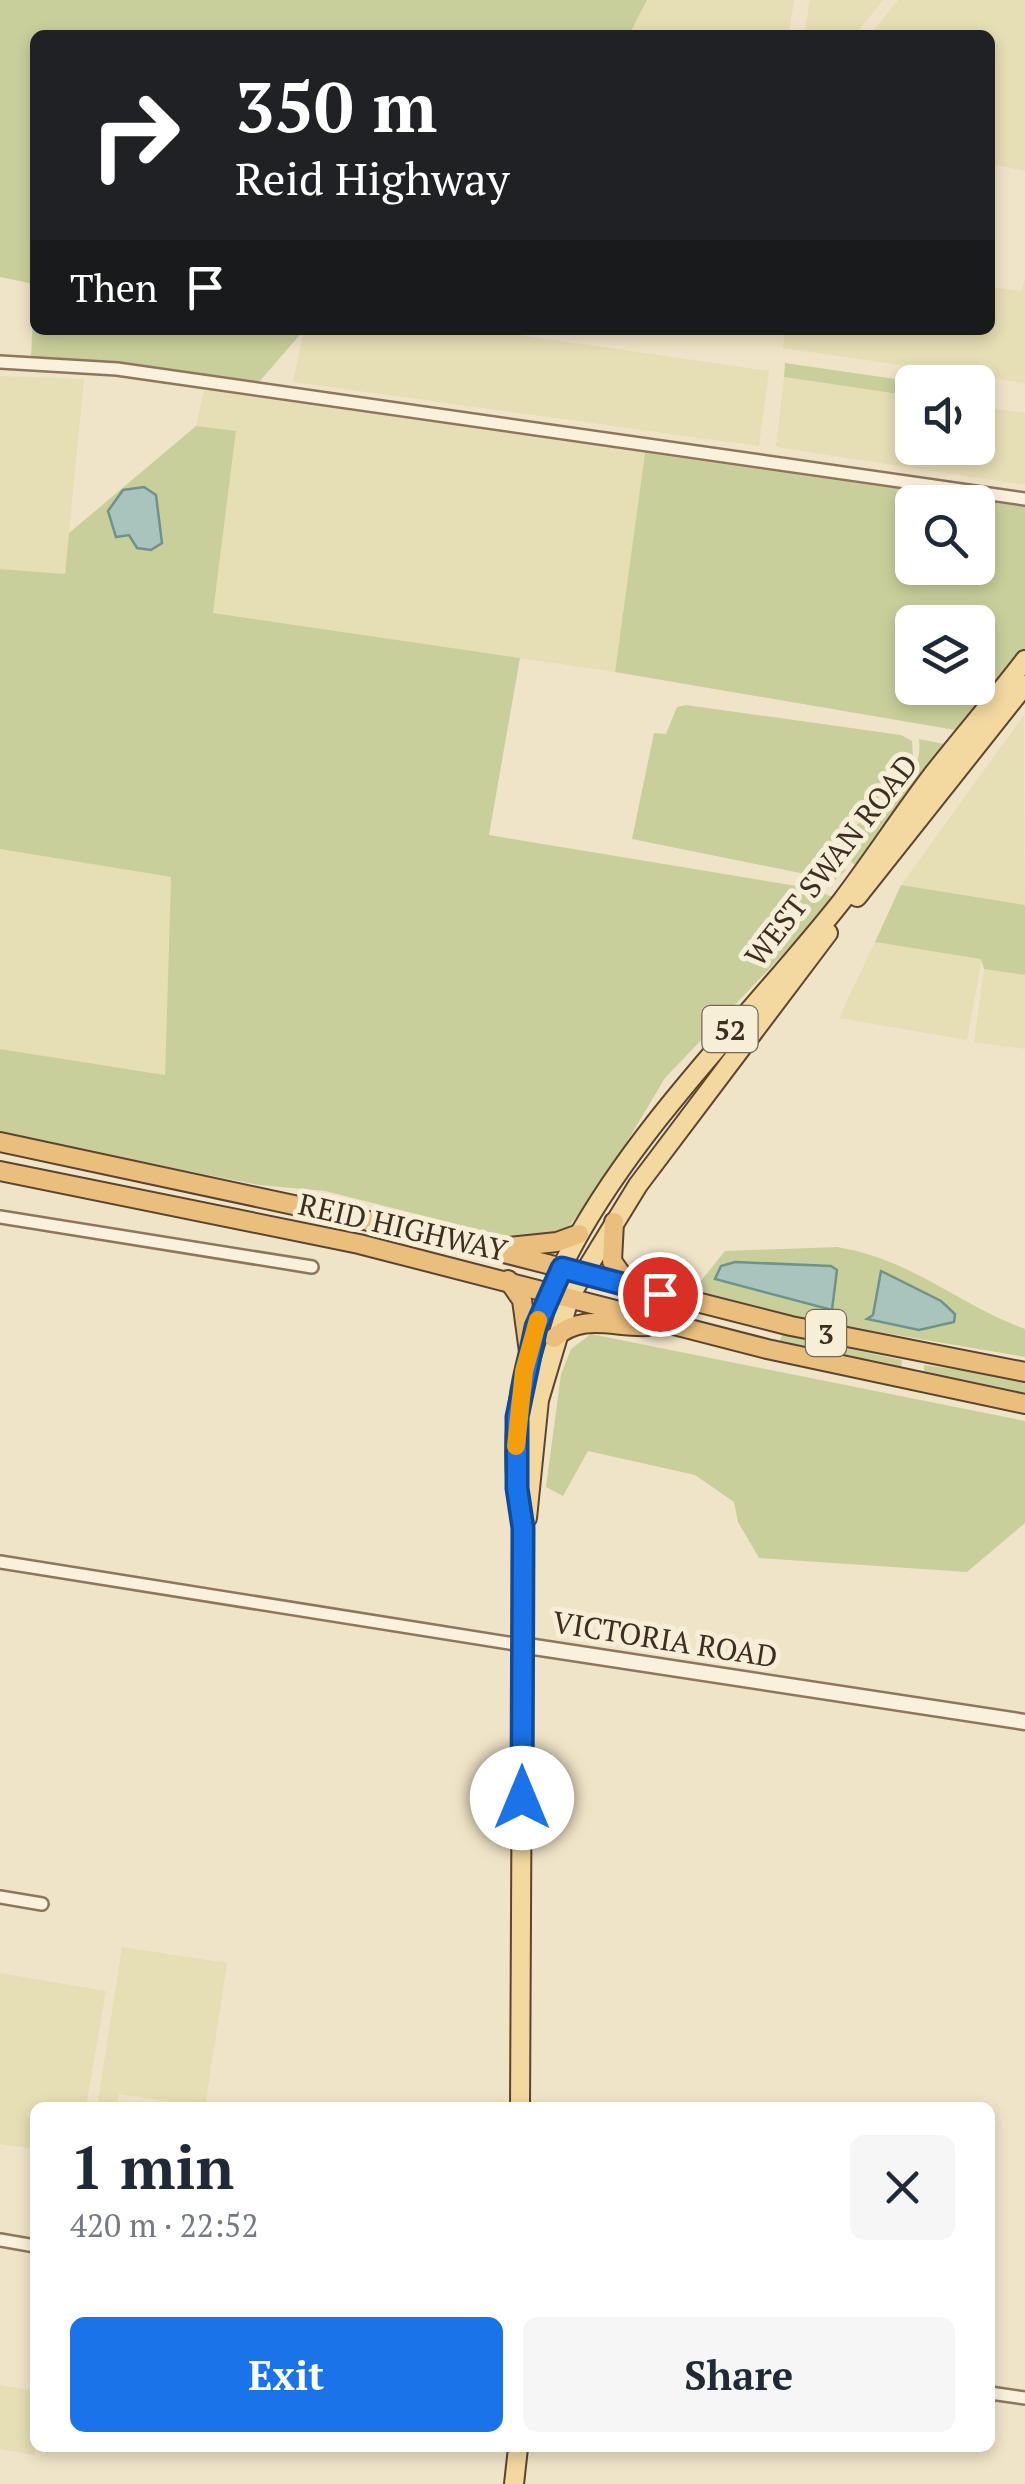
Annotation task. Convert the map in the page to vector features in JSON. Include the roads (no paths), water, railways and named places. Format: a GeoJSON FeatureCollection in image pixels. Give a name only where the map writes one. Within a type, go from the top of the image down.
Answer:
{"type":"FeatureCollection","features":[{"type":"Feature","properties":{"kind":"highway","name":"REID HIGHWAY"},"geometry":{"type":"LineString","coordinates":[[0,1142],[494,1249],[791,1326],[1025,1372]]}},
{"type":"Feature","properties":{"kind":"highway","name":"REID HIGHWAY"},"geometry":{"type":"LineString","coordinates":[[0,1171],[224,1214],[507,1279],[860,1370],[1025,1404]]}},
{"type":"Feature","properties":{"kind":"highway"},"geometry":{"type":"LineString","coordinates":[[614,1222],[612,1260],[629,1285]]}},
{"type":"Feature","properties":{"kind":"highway"},"geometry":{"type":"LineString","coordinates":[[494,1249],[557,1242],[579,1234]]}},
{"type":"Feature","properties":{"kind":"highway"},"geometry":{"type":"LineString","coordinates":[[507,1279],[522,1300],[528,1352]]}},
{"type":"Feature","properties":{"kind":"highway"},"geometry":{"type":"LineString","coordinates":[[554,1338],[565,1328],[585,1322],[643,1327],[669,1323]]}},
{"type":"Feature","properties":{"kind":"main road","name":"WEST SWAN ROAD"},"geometry":{"type":"LineString","coordinates":[[523,1528],[530,1510],[539,1400],[554,1338],[582,1273],[736,1052],[1022,676]]}},
{"type":"Feature","properties":{"kind":"main road","name":"WEST SWAN ROAD"},"geometry":{"type":"LineString","coordinates":[[520,2102],[523,1528],[516,1446],[528,1352],[550,1291],[579,1234],[660,1116],[840,902],[936,770],[1022,676]]}},
{"type":"Feature","properties":{"kind":"main road"},"geometry":{"type":"LineString","coordinates":[[514,2484],[518,2452]]}},
{"type":"Feature","properties":{"kind":"street"},"geometry":{"type":"LineString","coordinates":[[0,362],[117,369],[1025,499]]}},
{"type":"Feature","properties":{"kind":"street"},"geometry":{"type":"LineString","coordinates":[[0,1217],[312,1267]]}},
{"type":"Feature","properties":{"kind":"street","name":"VICTORIA ROAD"},"geometry":{"type":"LineString","coordinates":[[0,1562],[1025,1722]]}},
{"type":"Feature","properties":{"kind":"street"},"geometry":{"type":"LineString","coordinates":[[0,1898],[42,1904]]}},
{"type":"Feature","properties":{"kind":"street"},"geometry":{"type":"LineString","coordinates":[[0,2240],[30,2245]]}},
{"type":"Feature","properties":{"kind":"street"},"geometry":{"type":"LineString","coordinates":[[995,2394],[1025,2398]]}},
{"type":"Feature","properties":{"kind":"water"},"geometry":{"type":"Polygon","coordinates":[[[144,487],[156,495],[162,543],[151,550],[137,548],[129,535],[116,537],[108,511],[123,490],[144,487]]]}},
{"type":"Feature","properties":{"kind":"water"},"geometry":{"type":"Polygon","coordinates":[[[735,1262],[831,1266],[837,1270],[832,1310],[715,1279],[721,1266],[735,1262]]]}},
{"type":"Feature","properties":{"kind":"water"},"geometry":{"type":"Polygon","coordinates":[[[881,1271],[941,1301],[955,1314],[954,1322],[919,1330],[867,1319],[873,1315],[881,1271]]]}}]}
